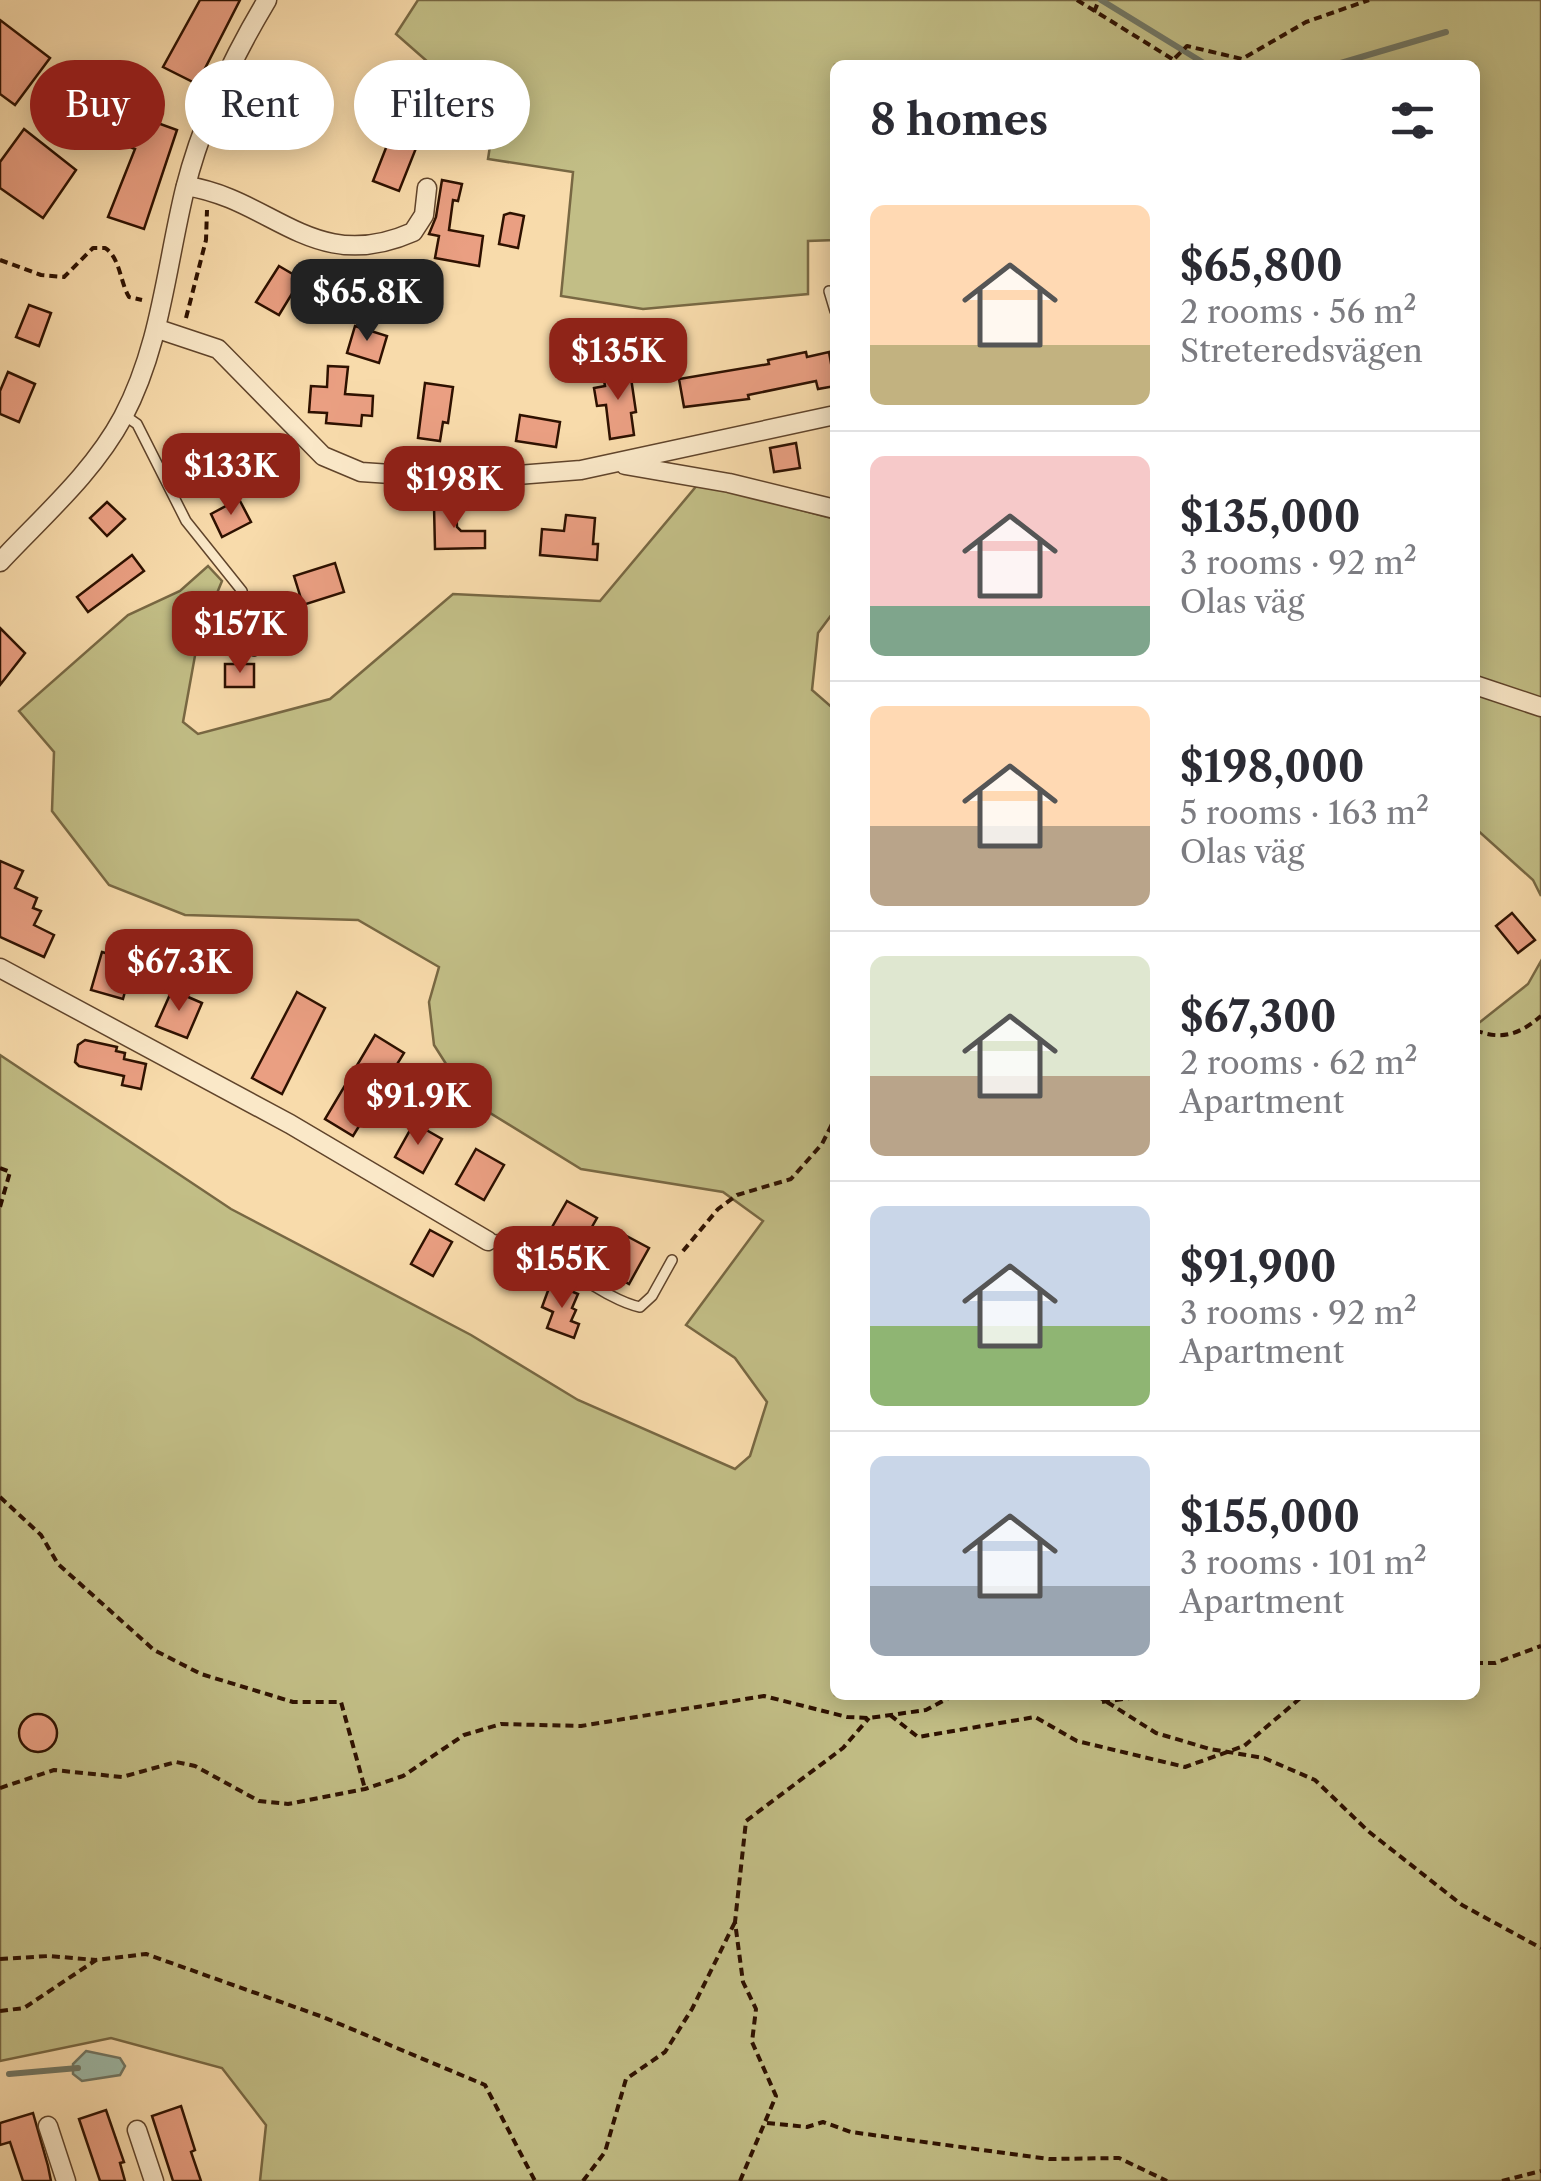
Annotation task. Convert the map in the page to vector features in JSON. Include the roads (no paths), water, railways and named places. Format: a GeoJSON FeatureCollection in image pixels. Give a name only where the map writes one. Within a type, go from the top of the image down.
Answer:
{"type":"FeatureCollection","features":[{"type":"Feature","properties":{"kind":"street"},"geometry":{"type":"LineString","coordinates":[[0,562],[86,472],[124,415],[158,328],[186,186],[219,87],[266,0]]}},
{"type":"Feature","properties":{"kind":"street"},"geometry":{"type":"LineString","coordinates":[[186,186],[214,192],[307,238],[349,246],[368,246],[413,232],[424,214],[427,188]]}},
{"type":"Feature","properties":{"kind":"street"},"geometry":{"type":"LineString","coordinates":[[158,328],[218,349],[323,456],[361,472],[464,479],[560,472],[830,416]]}},
{"type":"Feature","properties":{"kind":"street"},"geometry":{"type":"LineString","coordinates":[[616,463],[729,483],[830,508]]}},
{"type":"Feature","properties":{"kind":"street"},"geometry":{"type":"LineString","coordinates":[[1480,687],[1541,708]]}},
{"type":"Feature","properties":{"kind":"street"},"geometry":{"type":"LineString","coordinates":[[0,968],[290,1124],[488,1241]]}},
{"type":"Feature","properties":{"kind":"street"},"geometry":{"type":"LineString","coordinates":[[48,2126],[66,2181]]}},
{"type":"Feature","properties":{"kind":"street"},"geometry":{"type":"LineString","coordinates":[[136,2130],[154,2181]]}},
{"type":"Feature","properties":{"kind":"lane"},"geometry":{"type":"LineString","coordinates":[[124,415],[137,424],[186,521],[242,591],[254,650]]}},
{"type":"Feature","properties":{"kind":"lane"},"geometry":{"type":"LineString","coordinates":[[488,1241],[513,1242],[610,1297],[640,1307],[652,1296],[672,1260]]}},
{"type":"Feature","properties":{"kind":"waterway"},"geometry":{"type":"LineString","coordinates":[[1101,0],[1199,60]]}},
{"type":"Feature","properties":{"kind":"waterway"},"geometry":{"type":"LineString","coordinates":[[1351,60],[1446,32]]}},
{"type":"Feature","properties":{"kind":"waterway"},"geometry":{"type":"LineString","coordinates":[[9,2074],[78,2068]]}}]}
